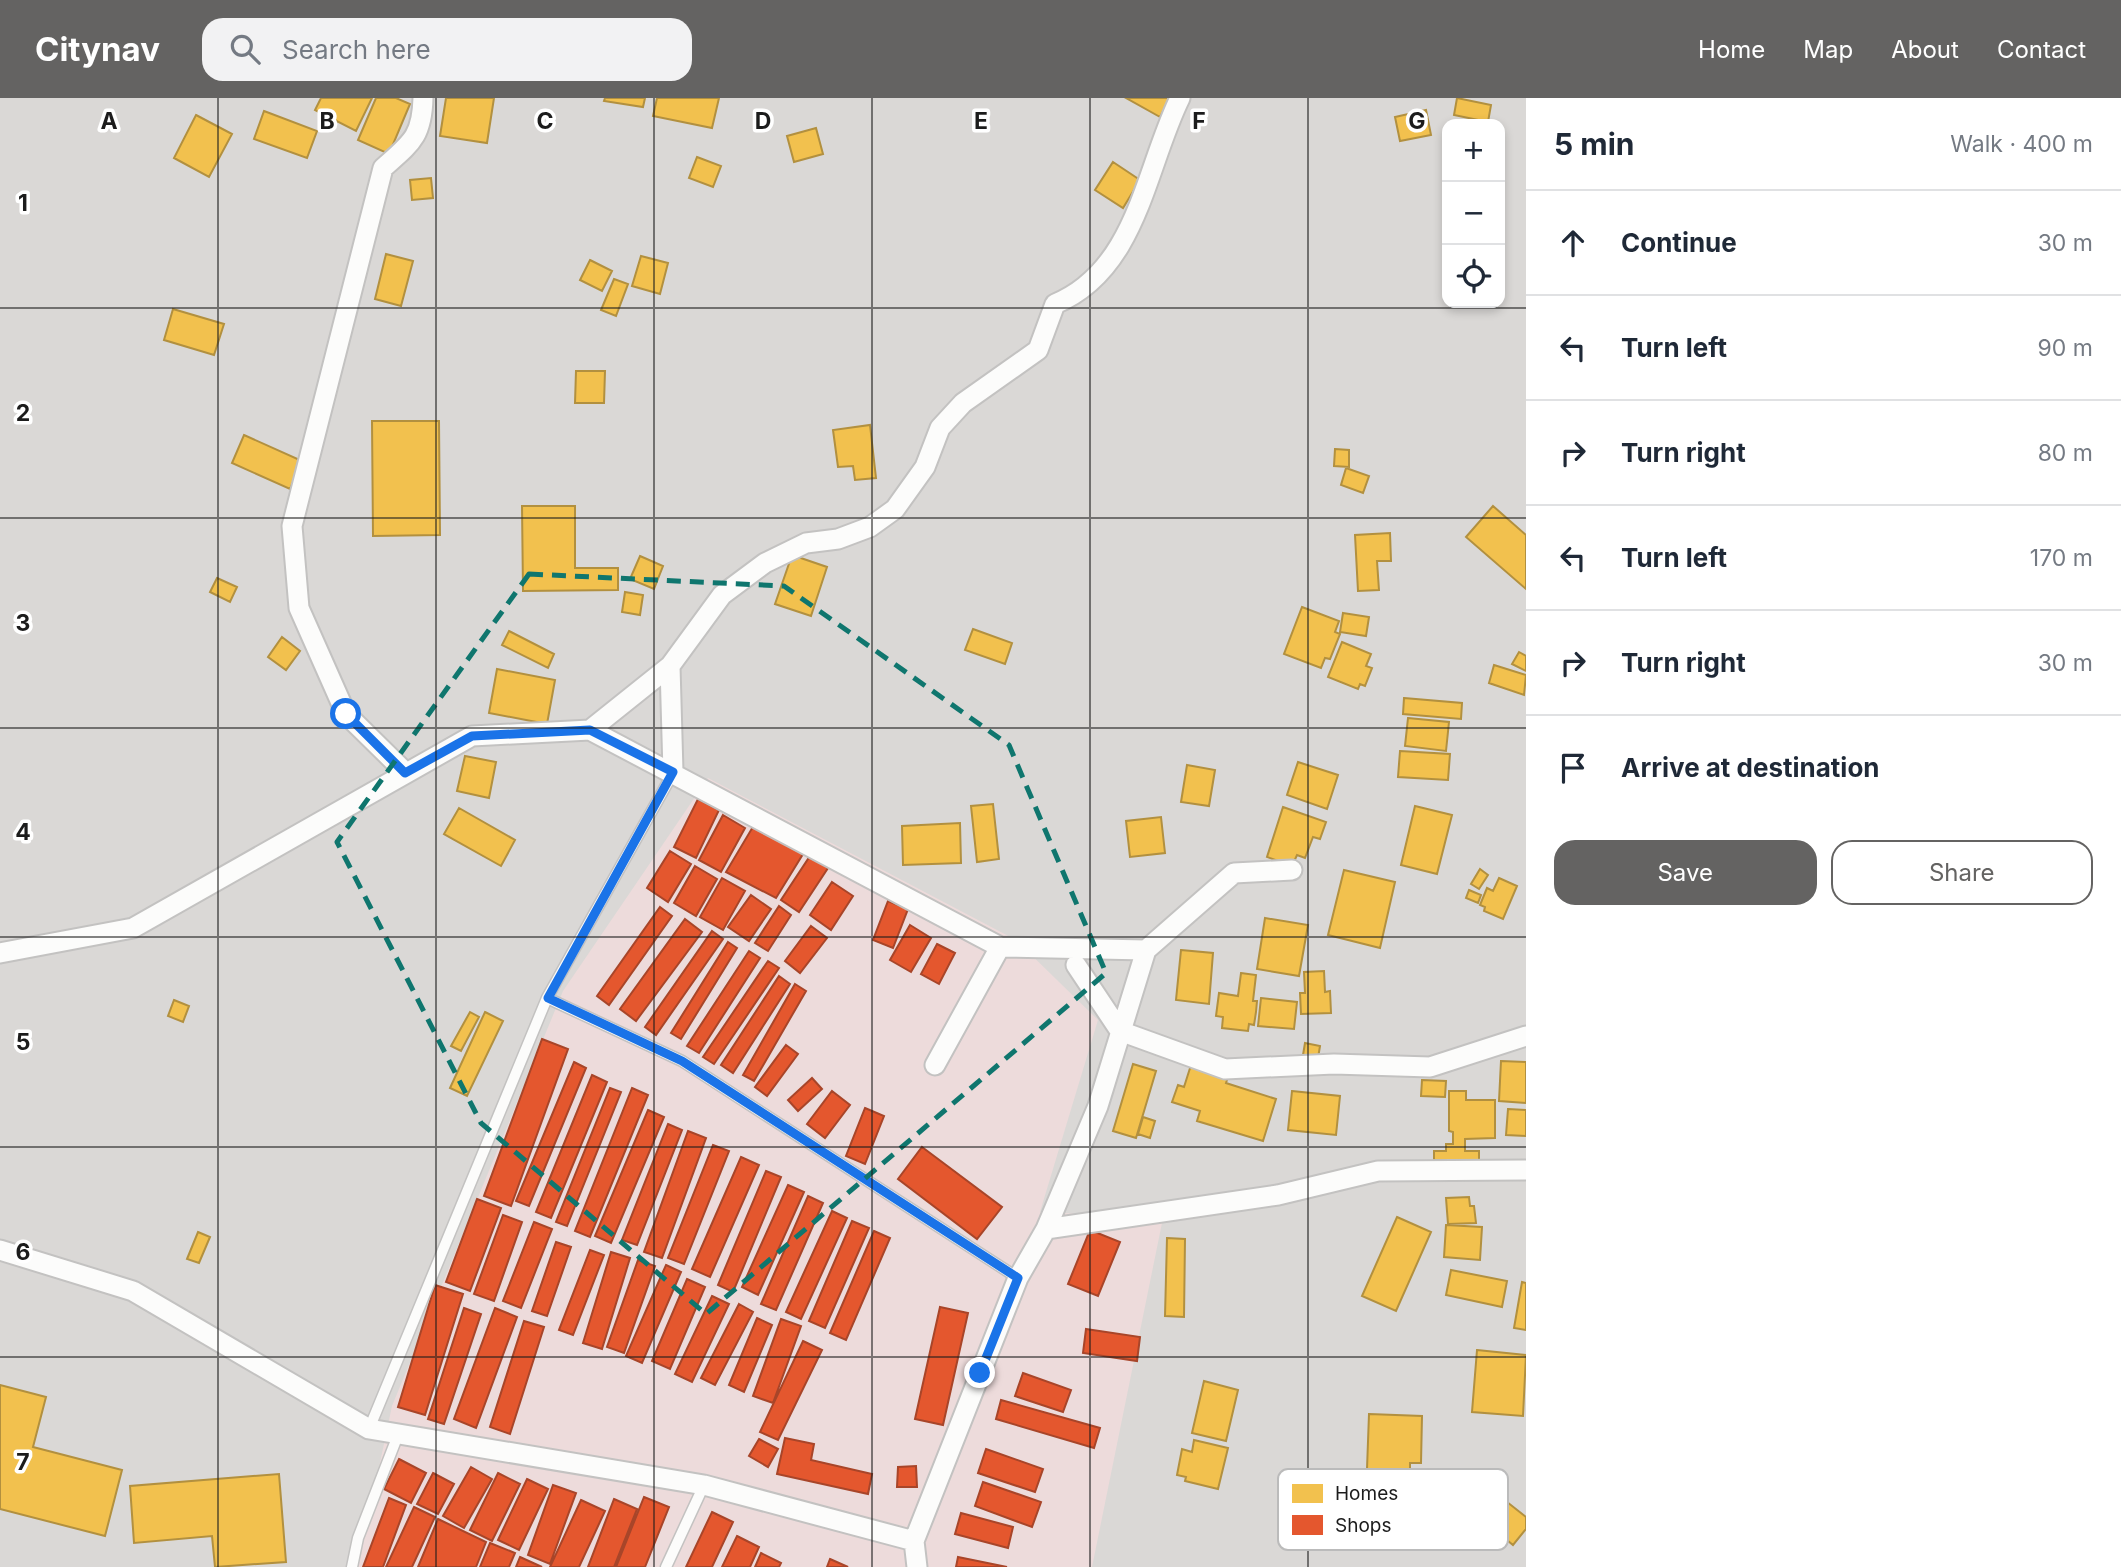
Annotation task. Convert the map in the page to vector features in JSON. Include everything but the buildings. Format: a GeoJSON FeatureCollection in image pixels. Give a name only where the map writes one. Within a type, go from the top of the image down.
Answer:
{"type":"FeatureCollection","features":[{"type":"Feature","properties":{"kind":"street"},"geometry":{"type":"LineString","coordinates":[[405,773],[346,714],[299,608],[292,526],[383,169],[410,143],[423,124],[423,98]]}},
{"type":"Feature","properties":{"kind":"street"},"geometry":{"type":"LineString","coordinates":[[590,730],[670,666],[722,595],[765,563],[806,543],[838,539],[870,527],[895,509],[925,467],[940,428],[963,403],[1038,350],[1055,304],[1077,295],[1119,250],[1140,204],[1164,132],[1180,98]]}},
{"type":"Feature","properties":{"kind":"street"},"geometry":{"type":"LineString","coordinates":[[670,666],[673,772]]}},
{"type":"Feature","properties":{"kind":"street"},"geometry":{"type":"LineString","coordinates":[[0,953],[133,928],[472,736],[590,730],[1000,947],[1146,950]]}},
{"type":"Feature","properties":{"kind":"street"},"geometry":{"type":"LineString","coordinates":[[917,1567],[914,1541],[1018,1278],[1046,1229],[1098,1106],[1146,950],[1234,873],[1292,870]]}},
{"type":"Feature","properties":{"kind":"street"},"geometry":{"type":"LineString","coordinates":[[935,1065],[1000,947]]}},
{"type":"Feature","properties":{"kind":"street"},"geometry":{"type":"LineString","coordinates":[[1076,965],[1120,1031],[1225,1069],[1334,1064],[1430,1067],[1526,1036]]}},
{"type":"Feature","properties":{"kind":"street"},"geometry":{"type":"LineString","coordinates":[[1046,1229],[1278,1195],[1378,1171],[1526,1170]]}},
{"type":"Feature","properties":{"kind":"street"},"geometry":{"type":"LineString","coordinates":[[0,1250],[133,1291],[369,1429],[398,1436],[704,1485],[914,1541]]}},
{"type":"Feature","properties":{"kind":"lane"},"geometry":{"type":"LineString","coordinates":[[369,1429],[548,998],[673,772]]}},
{"type":"Feature","properties":{"kind":"lane"},"geometry":{"type":"LineString","coordinates":[[548,998],[682,1061],[1018,1278]]}},
{"type":"Feature","properties":{"kind":"lane"},"geometry":{"type":"LineString","coordinates":[[352,1567],[358,1538],[398,1436]]}},
{"type":"Feature","properties":{"kind":"lane"},"geometry":{"type":"LineString","coordinates":[[666,1567],[704,1485]]}},
{"type":"Feature","properties":{"kind":"highlighted area"},"geometry":{"type":"Polygon","coordinates":[[[529,574],[784,586],[1009,745],[1106,973],[706,1314],[481,1123],[337,842],[529,574]]]}},
{"type":"Feature","properties":{"kind":"shaded area"},"geometry":{"type":"Polygon","coordinates":[[[0,98],[1526,98],[1526,1567],[0,1567],[0,98]]]}},
{"type":"Feature","properties":{"kind":"shaded area"},"geometry":{"type":"Polygon","coordinates":[[[708,778],[1016,940],[1098,1020],[1040,1212],[1163,1218],[1092,1567],[358,1567],[392,1406],[563,991],[708,778]]]}},
{"type":"Feature","properties":{"kind":"route"},"geometry":{"type":"LineString","coordinates":[[346,714],[405,773],[472,736],[590,730],[673,772],[548,998],[682,1061],[1018,1278],[980,1373]]}}]}
